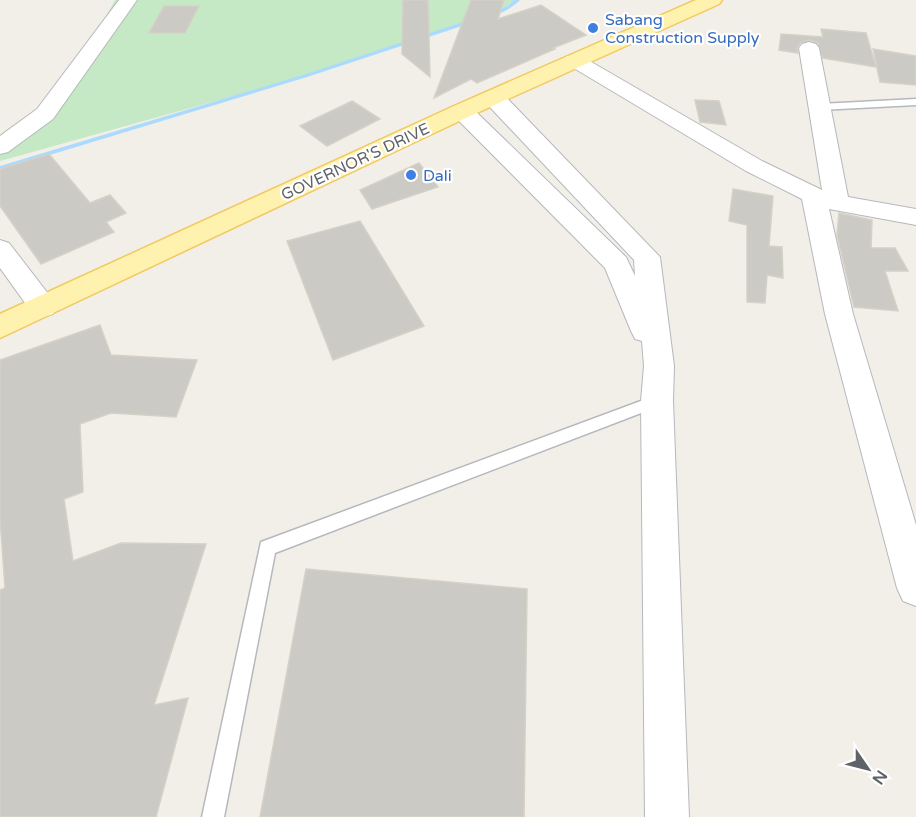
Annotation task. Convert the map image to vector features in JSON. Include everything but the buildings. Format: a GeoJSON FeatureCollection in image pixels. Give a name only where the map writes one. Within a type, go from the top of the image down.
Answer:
{"type":"FeatureCollection","features":[{"type":"Feature","properties":{"kind":"main road","name":"GOVERNOR'S DRIVE"},"geometry":{"type":"LineString","coordinates":[[0,327],[462,111],[712,0]]}},
{"type":"Feature","properties":{"kind":"street"},"geometry":{"type":"LineString","coordinates":[[0,147],[45,114],[128,0]]}},
{"type":"Feature","properties":{"kind":"street"},"geometry":{"type":"LineString","coordinates":[[809,48],[820,107],[825,199],[839,314],[916,588]]}},
{"type":"Feature","properties":{"kind":"street"},"geometry":{"type":"LineString","coordinates":[[574,60],[754,166],[825,199],[916,217]]}},
{"type":"Feature","properties":{"kind":"street"},"geometry":{"type":"LineString","coordinates":[[494,98],[647,257],[658,383],[666,817]]}},
{"type":"Feature","properties":{"kind":"street"},"geometry":{"type":"LineString","coordinates":[[462,111],[617,264],[658,383]]}},
{"type":"Feature","properties":{"kind":"street"},"geometry":{"type":"LineString","coordinates":[[521,169],[552,158]]}},
{"type":"Feature","properties":{"kind":"street"},"geometry":{"type":"LineString","coordinates":[[0,249],[43,307]]}},
{"type":"Feature","properties":{"kind":"lane"},"geometry":{"type":"LineString","coordinates":[[820,107],[916,102]]}},
{"type":"Feature","properties":{"kind":"lane"},"geometry":{"type":"LineString","coordinates":[[213,817],[267,548],[658,383]]}},
{"type":"Feature","properties":{"kind":"green space"},"geometry":{"type":"Polygon","coordinates":[[[115,0],[517,0],[496,13],[305,76],[0,161],[0,148],[74,74],[115,0]]]}},
{"type":"Feature","properties":{"kind":"waterway"},"geometry":{"type":"LineString","coordinates":[[490,15],[511,6],[517,0]]}},
{"type":"Feature","properties":{"kind":"waterway"},"geometry":{"type":"LineString","coordinates":[[0,168],[305,76],[472,21]]}},
{"type":"Feature","properties":{"kind":"place","name":"Sabang Construction Supply"},"geometry":{"type":"Point","coordinates":[593,28]}},
{"type":"Feature","properties":{"kind":"place","name":"Dali"},"geometry":{"type":"Point","coordinates":[411,175]}}]}
